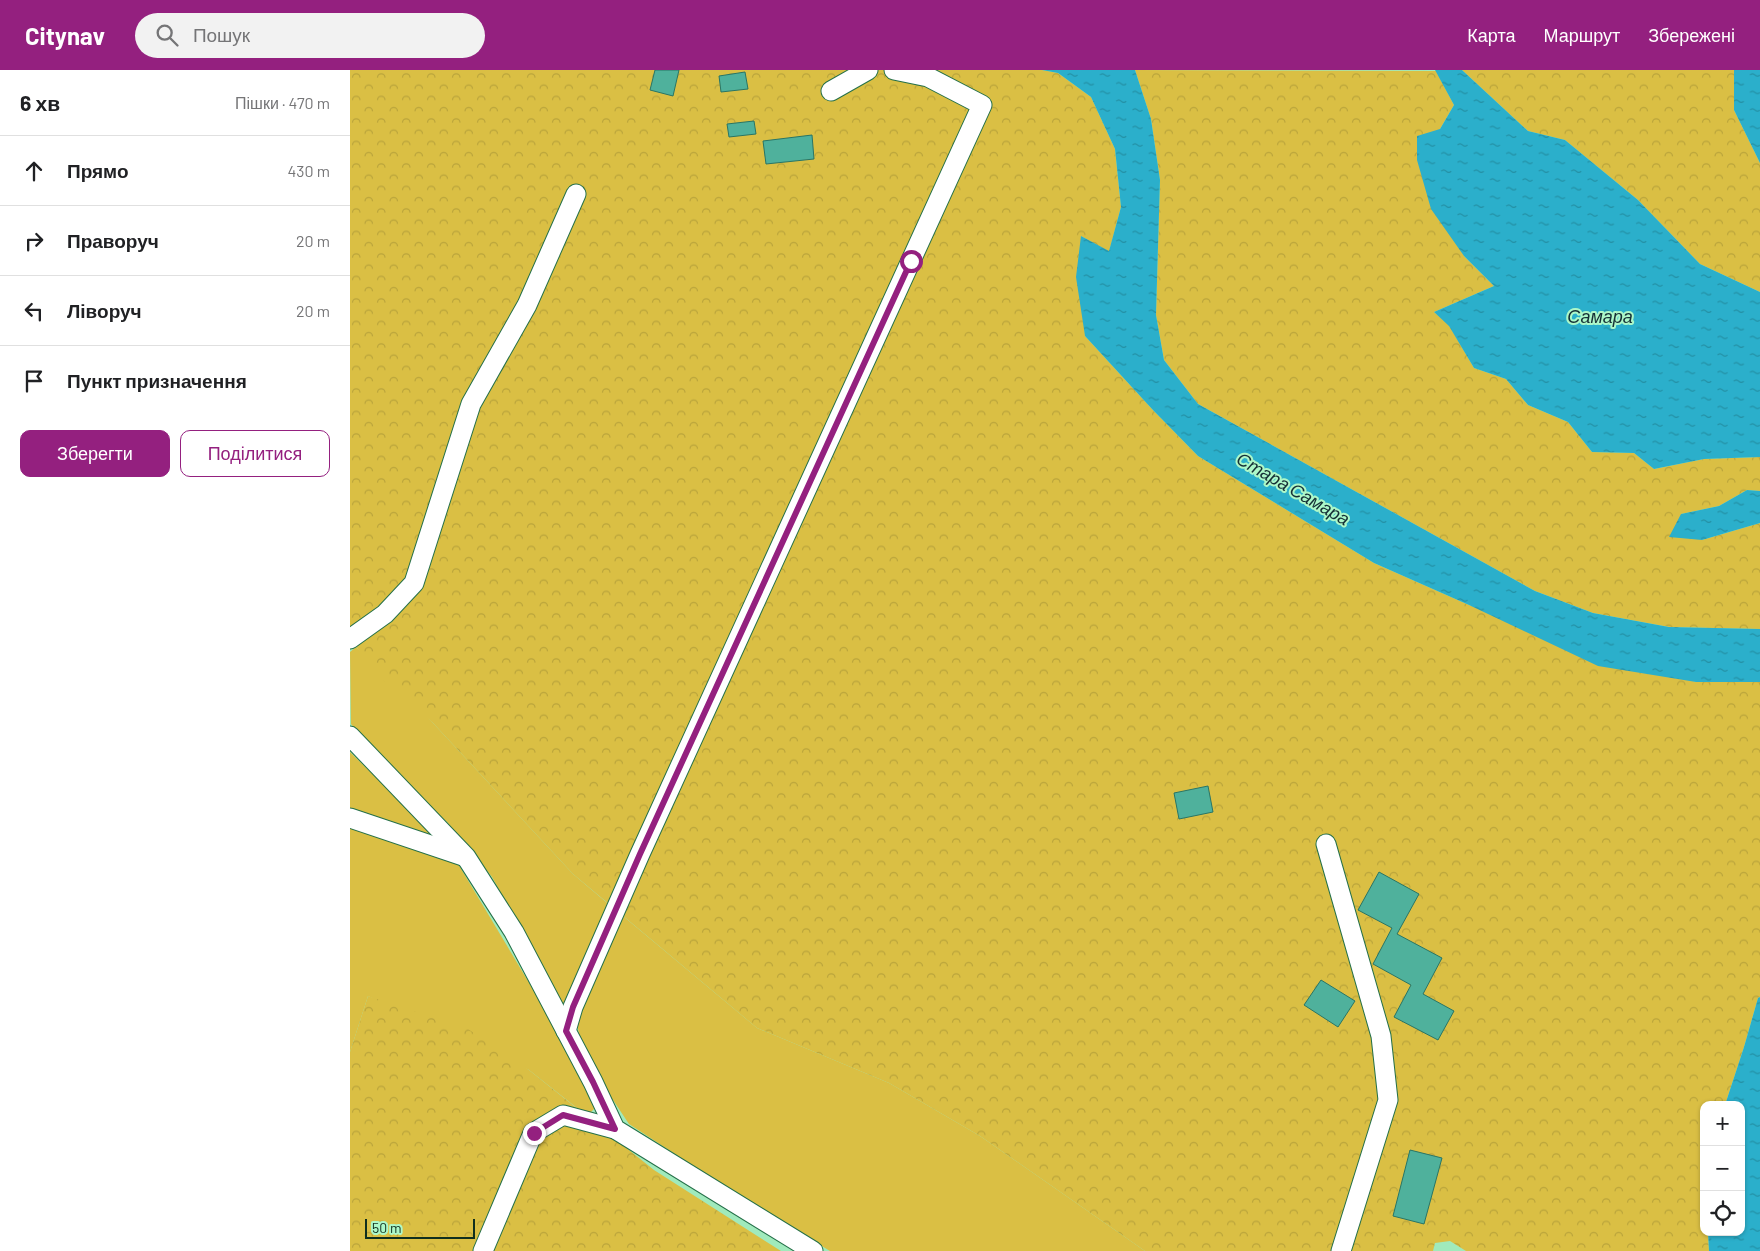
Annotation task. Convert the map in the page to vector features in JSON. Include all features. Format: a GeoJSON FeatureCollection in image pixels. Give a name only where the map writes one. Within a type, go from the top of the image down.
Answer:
{"type":"FeatureCollection","features":[{"type":"Feature","properties":{"kind":"lane"},"geometry":{"type":"LineString","coordinates":[[831,91],[868,70]]}},
{"type":"Feature","properties":{"kind":"lane"},"geometry":{"type":"LineString","coordinates":[[566,1031],[573,1007],[636,863],[982,105],[928,77],[894,70]]}},
{"type":"Feature","properties":{"kind":"lane"},"geometry":{"type":"LineString","coordinates":[[350,639],[385,614],[414,583],[471,404],[527,306],[576,194]]}},
{"type":"Feature","properties":{"kind":"lane"},"geometry":{"type":"LineString","coordinates":[[350,736],[466,857],[514,932],[593,1082],[615,1129]]}},
{"type":"Feature","properties":{"kind":"lane"},"geometry":{"type":"LineString","coordinates":[[350,818],[466,857]]}},
{"type":"Feature","properties":{"kind":"lane"},"geometry":{"type":"LineString","coordinates":[[1326,844],[1381,1036],[1388,1100],[1341,1251]]}},
{"type":"Feature","properties":{"kind":"lane"},"geometry":{"type":"LineString","coordinates":[[482,1251],[534,1133],[563,1115],[615,1129],[813,1251]]}},
{"type":"Feature","properties":{"kind":"green space"},"geometry":{"type":"Polygon","coordinates":[[[350,70],[1042,70],[1058,73],[1091,97],[1115,149],[1121,207],[1109,252],[1081,236],[1085,336],[1198,456],[1374,563],[1469,605],[1696,682],[1760,682],[1760,997],[1758,998],[1726,1101],[1700,1101],[1700,1236],[1708,1236],[1709,1251],[1466,1251],[1450,1241],[1435,1243],[1433,1251],[1145,1251],[980,1136],[889,1083],[757,1028],[573,874],[433,723],[376,674],[350,638],[350,70]]]}},
{"type":"Feature","properties":{"kind":"green space"},"geometry":{"type":"Polygon","coordinates":[[[1135,70],[1436,71],[1454,105],[1440,129],[1464,256],[1494,286],[1434,312],[1449,325],[1474,368],[1506,379],[1528,405],[1568,422],[1592,452],[1634,453],[1654,469],[1704,459],[1760,457],[1760,491],[1747,490],[1719,506],[1681,514],[1702,540],[1760,523],[1760,629],[1669,627],[1593,613],[1535,591],[1198,404],[1164,360],[1156,315],[1160,180],[1151,119],[1135,70]]]}},
{"type":"Feature","properties":{"kind":"green space"},"geometry":{"type":"Polygon","coordinates":[[[1462,70],[1734,70],[1734,110],[1760,163],[1760,292],[1700,264],[1638,200],[1565,140],[1528,131],[1462,70]]]}},
{"type":"Feature","properties":{"kind":"green space"},"geometry":{"type":"Polygon","coordinates":[[[356,647],[433,723],[573,874],[612,907],[566,1005],[560,1001],[492,877],[447,822],[394,774],[351,724],[350,652],[356,647]]]}},
{"type":"Feature","properties":{"kind":"green space"},"geometry":{"type":"Polygon","coordinates":[[[350,752],[435,835],[433,842],[350,811],[350,752]]]}},
{"type":"Feature","properties":{"kind":"green space"},"geometry":{"type":"Polygon","coordinates":[[[350,824],[457,862],[562,1038],[595,1108],[587,1116],[529,1070],[368,996],[350,1052],[350,824]]]}},
{"type":"Feature","properties":{"kind":"green space"},"geometry":{"type":"Polygon","coordinates":[[[623,916],[757,1028],[889,1083],[980,1136],[1145,1251],[830,1251],[739,1196],[629,1124],[581,1045],[577,1023],[589,990],[623,916]]]}},
{"type":"Feature","properties":{"kind":"green space"},"geometry":{"type":"Polygon","coordinates":[[[368,996],[468,1029],[529,1070],[654,1170],[781,1251],[350,1251],[350,1052],[368,996]]]}},
{"type":"Feature","properties":{"kind":"water","name":"Стара Самара"},"geometry":{"type":"Polygon","coordinates":[[[1042,70],[1135,70],[1151,119],[1160,180],[1156,315],[1164,360],[1198,404],[1535,591],[1593,613],[1669,627],[1760,629],[1760,682],[1696,682],[1598,666],[1469,605],[1374,563],[1198,456],[1085,336],[1076,277],[1081,236],[1109,251],[1121,207],[1115,149],[1091,97],[1058,73],[1042,70]]]}},
{"type":"Feature","properties":{"kind":"water","name":"Самара"},"geometry":{"type":"Polygon","coordinates":[[[1435,70],[1462,70],[1528,131],[1565,140],[1638,200],[1700,264],[1760,292],[1760,457],[1704,459],[1654,469],[1634,453],[1592,452],[1568,422],[1528,405],[1506,379],[1474,368],[1449,326],[1434,312],[1494,286],[1464,256],[1431,209],[1417,160],[1417,136],[1440,129],[1454,105],[1435,70]]]}},
{"type":"Feature","properties":{"kind":"water"},"geometry":{"type":"Polygon","coordinates":[[[1734,70],[1760,70],[1760,163],[1734,110],[1734,70]]]}},
{"type":"Feature","properties":{"kind":"water"},"geometry":{"type":"Polygon","coordinates":[[[1747,490],[1760,491],[1760,523],[1702,540],[1669,537],[1681,514],[1719,506],[1747,490]]]}},
{"type":"Feature","properties":{"kind":"water"},"geometry":{"type":"Polygon","coordinates":[[[1760,997],[1760,1251],[1709,1251],[1708,1236],[1745,1236],[1745,1101],[1726,1101],[1758,998],[1760,997]]]}},
{"type":"Feature","properties":{"kind":"building"},"geometry":{"type":"Polygon","coordinates":[[[655,70],[679,70],[673,96],[650,90],[655,70]]]}},
{"type":"Feature","properties":{"kind":"building"},"geometry":{"type":"Polygon","coordinates":[[[745,72],[748,89],[721,92],[719,76],[745,72]]]}},
{"type":"Feature","properties":{"kind":"building"},"geometry":{"type":"Polygon","coordinates":[[[754,121],[756,134],[729,137],[727,124],[754,121]]]}},
{"type":"Feature","properties":{"kind":"building"},"geometry":{"type":"Polygon","coordinates":[[[812,135],[814,159],[766,164],[763,141],[812,135]]]}},
{"type":"Feature","properties":{"kind":"building"},"geometry":{"type":"Polygon","coordinates":[[[1208,786],[1213,812],[1179,819],[1174,793],[1208,786]]]}},
{"type":"Feature","properties":{"kind":"building"},"geometry":{"type":"Polygon","coordinates":[[[1379,872],[1419,894],[1397,934],[1442,958],[1423,994],[1454,1011],[1438,1040],[1394,1017],[1411,985],[1373,964],[1392,928],[1358,910],[1379,872]]]}},
{"type":"Feature","properties":{"kind":"building"},"geometry":{"type":"Polygon","coordinates":[[[1321,980],[1355,1001],[1338,1027],[1304,1005],[1321,980]]]}},
{"type":"Feature","properties":{"kind":"building"},"geometry":{"type":"Polygon","coordinates":[[[1410,1150],[1442,1158],[1424,1224],[1393,1216],[1410,1150]]]}},
{"type":"Feature","properties":{"kind":"route"},"geometry":{"type":"LineString","coordinates":[[534,1133],[563,1115],[615,1129],[566,1031],[573,1007],[640,854],[911,261]]}}]}
